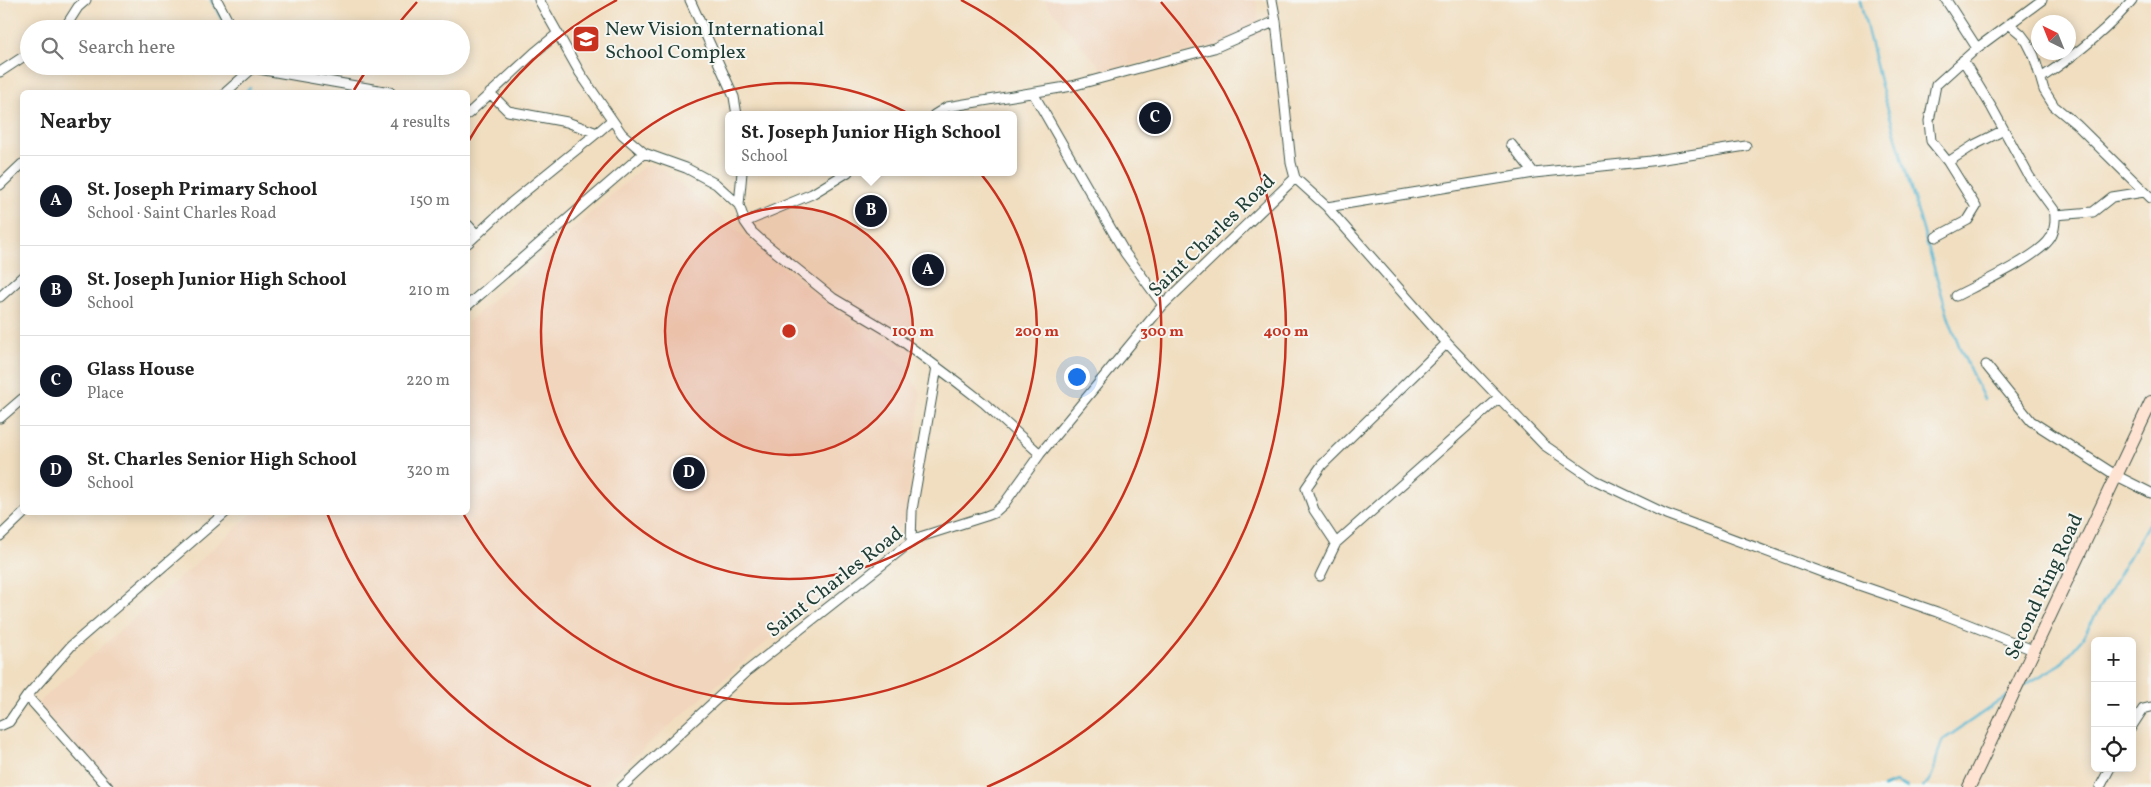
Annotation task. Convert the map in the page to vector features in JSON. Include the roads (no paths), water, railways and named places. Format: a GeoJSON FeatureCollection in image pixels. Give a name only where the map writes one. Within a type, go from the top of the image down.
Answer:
{"type":"FeatureCollection","features":[{"type":"Feature","properties":{"kind":"main road","name":"Second Ring Road"},"geometry":{"type":"LineString","coordinates":[[1969,787],[2151,402]]}},
{"type":"Feature","properties":{"kind":"street"},"geometry":{"type":"LineString","coordinates":[[70,20],[78,7],[86,0]]}},
{"type":"Feature","properties":{"kind":"street"},"geometry":{"type":"LineString","coordinates":[[217,0],[227,20]]}},
{"type":"Feature","properties":{"kind":"street"},"geometry":{"type":"LineString","coordinates":[[539,0],[580,73],[622,134],[644,153],[701,174],[716,184],[739,205]]}},
{"type":"Feature","properties":{"kind":"street"},"geometry":{"type":"LineString","coordinates":[[690,0],[734,97],[736,111]]}},
{"type":"Feature","properties":{"kind":"street"},"geometry":{"type":"LineString","coordinates":[[1276,0],[1272,0],[1276,21],[1291,163],[1295,178],[1327,207],[1447,343],[1544,445],[1595,480],[1675,517],[1827,574],[1937,612],[2033,650]]}},
{"type":"Feature","properties":{"kind":"street"},"geometry":{"type":"LineString","coordinates":[[1946,0],[1977,48]]}},
{"type":"Feature","properties":{"kind":"street"},"geometry":{"type":"LineString","coordinates":[[1936,237],[1968,220],[1976,207],[1948,162],[1931,141],[1929,121],[1936,84],[1977,48],[2042,0]]}},
{"type":"Feature","properties":{"kind":"street"},"geometry":{"type":"LineString","coordinates":[[2041,78],[2100,34],[2132,0]]}},
{"type":"Feature","properties":{"kind":"street"},"geometry":{"type":"LineString","coordinates":[[940,111],[947,107],[1072,86],[1214,48],[1276,21]]}},
{"type":"Feature","properties":{"kind":"street"},"geometry":{"type":"LineString","coordinates":[[2010,24],[2027,42],[2044,90],[2054,106],[2076,124],[2147,195]]}},
{"type":"Feature","properties":{"kind":"street"},"geometry":{"type":"LineString","coordinates":[[470,109],[558,34]]}},
{"type":"Feature","properties":{"kind":"street"},"geometry":{"type":"LineString","coordinates":[[0,72],[20,59]]}},
{"type":"Feature","properties":{"kind":"street"},"geometry":{"type":"LineString","coordinates":[[1956,296],[2015,265],[2045,244],[2051,238],[2055,216],[1963,60]]}},
{"type":"Feature","properties":{"kind":"street"},"geometry":{"type":"LineString","coordinates":[[228,90],[244,75]]}},
{"type":"Feature","properties":{"kind":"street"},"geometry":{"type":"LineString","coordinates":[[297,75],[379,90]]}},
{"type":"Feature","properties":{"kind":"street"},"geometry":{"type":"LineString","coordinates":[[490,93],[508,111],[567,122],[598,133]]}},
{"type":"Feature","properties":{"kind":"street"},"geometry":{"type":"LineString","coordinates":[[1033,93],[1125,253],[1163,305]]}},
{"type":"Feature","properties":{"kind":"street"},"geometry":{"type":"LineString","coordinates":[[470,241],[512,202],[612,120]]}},
{"type":"Feature","properties":{"kind":"street"},"geometry":{"type":"LineString","coordinates":[[1948,162],[1974,145],[2004,130]]}},
{"type":"Feature","properties":{"kind":"street"},"geometry":{"type":"LineString","coordinates":[[1511,144],[1534,174]]}},
{"type":"Feature","properties":{"kind":"street"},"geometry":{"type":"LineString","coordinates":[[1327,207],[1534,174],[1651,161],[1746,146]]}},
{"type":"Feature","properties":{"kind":"street"},"geometry":{"type":"LineString","coordinates":[[470,303],[644,153]]}},
{"type":"Feature","properties":{"kind":"street"},"geometry":{"type":"LineString","coordinates":[[1,180],[20,166]]}},
{"type":"Feature","properties":{"kind":"street"},"geometry":{"type":"LineString","coordinates":[[742,176],[739,205],[745,222],[752,232],[833,298],[890,332],[984,403],[1040,454]]}},
{"type":"Feature","properties":{"kind":"street"},"geometry":{"type":"LineString","coordinates":[[745,222],[812,194],[841,176]]}},
{"type":"Feature","properties":{"kind":"street","name":"Saint Charles Road"},"geometry":{"type":"LineString","coordinates":[[622,787],[748,671],[911,542],[920,537],[994,513],[1004,504],[1040,454],[1163,305],[1295,178]]}},
{"type":"Feature","properties":{"kind":"street"},"geometry":{"type":"LineString","coordinates":[[2055,216],[2093,212],[2112,197],[2147,195]]}},
{"type":"Feature","properties":{"kind":"street"},"geometry":{"type":"LineString","coordinates":[[470,227],[477,234]]}},
{"type":"Feature","properties":{"kind":"street"},"geometry":{"type":"LineString","coordinates":[[0,297],[20,279]]}},
{"type":"Feature","properties":{"kind":"street"},"geometry":{"type":"LineString","coordinates":[[1336,543],[1314,510],[1306,488],[1322,465],[1447,343]]}},
{"type":"Feature","properties":{"kind":"street"},"geometry":{"type":"LineString","coordinates":[[1986,365],[2031,422],[2117,476],[2151,493]]}},
{"type":"Feature","properties":{"kind":"street"},"geometry":{"type":"LineString","coordinates":[[911,542],[912,510],[937,367]]}},
{"type":"Feature","properties":{"kind":"street"},"geometry":{"type":"LineString","coordinates":[[1320,576],[1336,543],[1499,398]]}},
{"type":"Feature","properties":{"kind":"street"},"geometry":{"type":"LineString","coordinates":[[0,418],[20,401]]}},
{"type":"Feature","properties":{"kind":"street"},"geometry":{"type":"LineString","coordinates":[[0,536],[23,515]]}},
{"type":"Feature","properties":{"kind":"street"},"geometry":{"type":"LineString","coordinates":[[0,726],[9,722],[26,696],[71,646],[223,515]]}},
{"type":"Feature","properties":{"kind":"street"},"geometry":{"type":"LineString","coordinates":[[26,696],[108,787]]}},
{"type":"Feature","properties":{"kind":"street"},"geometry":{"type":"LineString","coordinates":[[2136,720],[2143,709],[2151,706]]}},
{"type":"Feature","properties":{"kind":"street"},"geometry":{"type":"LineString","coordinates":[[2100,787],[2108,772]]}},
{"type":"Feature","properties":{"kind":"waterway"},"geometry":{"type":"LineString","coordinates":[[211,0],[222,20]]}},
{"type":"Feature","properties":{"kind":"waterway"},"geometry":{"type":"LineString","coordinates":[[1860,0],[1881,85],[1948,316],[1961,351],[1984,399]]}},
{"type":"Feature","properties":{"kind":"waterway"},"geometry":{"type":"LineString","coordinates":[[2023,686],[2061,664],[2082,639],[2151,519]]}},
{"type":"Feature","properties":{"kind":"waterway"},"geometry":{"type":"LineString","coordinates":[[1923,787],[1934,771],[1943,740],[2007,696]]}},
{"type":"Feature","properties":{"kind":"waterway"},"geometry":{"type":"LineString","coordinates":[[1883,787],[1895,782],[1907,787]]}},
{"type":"Feature","properties":{"kind":"place","name":"New Vision International School Complex"},"geometry":{"type":"Point","coordinates":[586,39]}},
{"type":"Feature","properties":{"kind":"place","name":"Glass House"},"geometry":{"type":"Point","coordinates":[1155,118]}},
{"type":"Feature","properties":{"kind":"place","name":"St. Joseph Junior High School"},"geometry":{"type":"Point","coordinates":[871,211]}},
{"type":"Feature","properties":{"kind":"place","name":"St. Joseph Primary School"},"geometry":{"type":"Point","coordinates":[928,270]}},
{"type":"Feature","properties":{"kind":"place","name":"St. Charles Senior High School"},"geometry":{"type":"Point","coordinates":[689,473]}}]}
